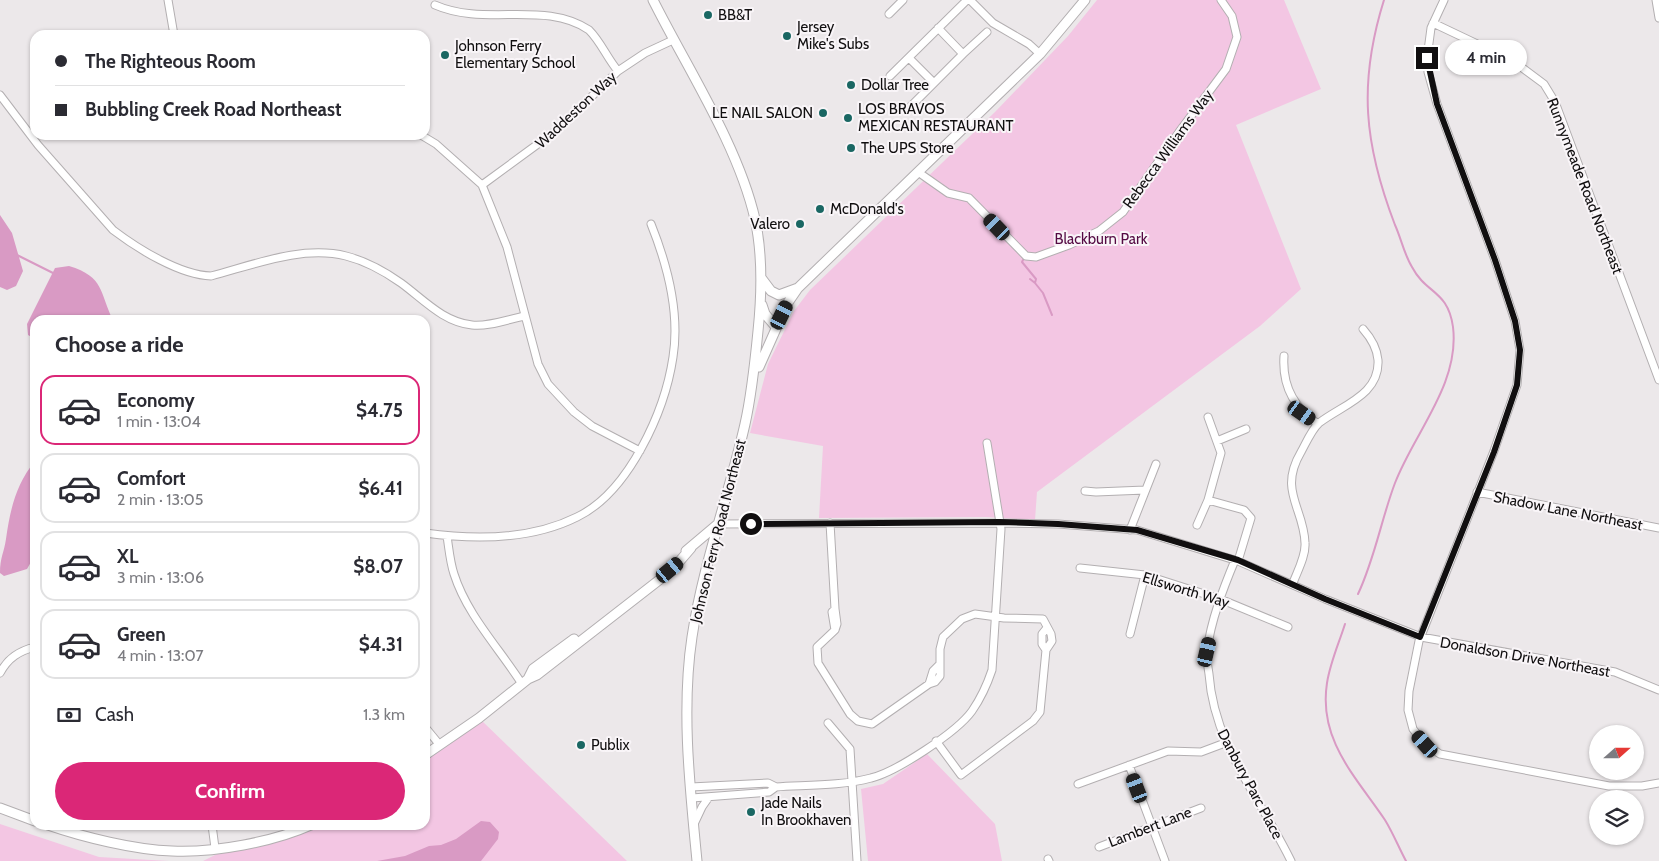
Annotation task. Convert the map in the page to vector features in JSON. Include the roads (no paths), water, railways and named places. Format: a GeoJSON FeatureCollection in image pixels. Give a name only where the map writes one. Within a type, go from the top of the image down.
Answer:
{"type":"FeatureCollection","features":[{"type":"Feature","properties":{"kind":"main road"},"geometry":{"type":"LineString","coordinates":[[653,0],[696,80],[747,191],[755,220],[762,279],[754,381]]}},
{"type":"Feature","properties":{"kind":"main road"},"geometry":{"type":"LineString","coordinates":[[754,381],[776,327],[798,288],[1040,54],[1085,0]]}},
{"type":"Feature","properties":{"kind":"main road"},"geometry":{"type":"LineString","coordinates":[[762,279],[771,291],[779,295],[798,288]]}},
{"type":"Feature","properties":{"kind":"main road"},"geometry":{"type":"LineString","coordinates":[[761,302],[764,314],[776,327]]}},
{"type":"Feature","properties":{"kind":"main road","name":"Johnson Ferry Road Northeast"},"geometry":{"type":"LineString","coordinates":[[697,861],[687,718],[692,639],[704,577],[745,425],[754,381]]}},
{"type":"Feature","properties":{"kind":"main road"},"geometry":{"type":"LineString","coordinates":[[430,751],[479,718],[525,681],[533,669],[691,548],[719,524]]}},
{"type":"Feature","properties":{"kind":"main road"},"geometry":{"type":"LineString","coordinates":[[0,808],[30,819]]}},
{"type":"Feature","properties":{"kind":"main road"},"geometry":{"type":"LineString","coordinates":[[67,830],[111,842],[172,851],[214,848],[267,840],[296,830]]}},
{"type":"Feature","properties":{"kind":"street"},"geometry":{"type":"LineString","coordinates":[[168,0],[173,30]]}},
{"type":"Feature","properties":{"kind":"street"},"geometry":{"type":"LineString","coordinates":[[889,14],[903,0]]}},
{"type":"Feature","properties":{"kind":"street"},"geometry":{"type":"LineString","coordinates":[[890,76],[968,0],[993,23],[1028,44],[1040,54]]}},
{"type":"Feature","properties":{"kind":"street","name":"Rebecca Williams Way"},"geometry":{"type":"LineString","coordinates":[[918,172],[948,193],[969,198],[1026,256],[1036,257],[1069,245],[1098,231],[1123,212],[1226,69],[1237,37],[1232,16],[1221,0]]}},
{"type":"Feature","properties":{"kind":"street"},"geometry":{"type":"LineString","coordinates":[[1444,0],[1434,23],[1427,58],[1437,104],[1495,260],[1515,321],[1520,350],[1517,385],[1420,637],[1409,691],[1408,710],[1413,729],[1425,744],[1440,754],[1609,786],[1642,786],[1659,783]]}},
{"type":"Feature","properties":{"kind":"street"},"geometry":{"type":"LineString","coordinates":[[1656,0],[1659,18]]}},
{"type":"Feature","properties":{"kind":"street"},"geometry":{"type":"LineString","coordinates":[[435,5],[458,13],[480,14],[528,8],[560,11],[588,30],[618,71]]}},
{"type":"Feature","properties":{"kind":"street","name":"Runnymeade Road Northeast"},"geometry":{"type":"LineString","coordinates":[[1434,23],[1513,60],[1544,84],[1555,102],[1659,380]]}},
{"type":"Feature","properties":{"kind":"street"},"geometry":{"type":"LineString","coordinates":[[938,28],[963,54]]}},
{"type":"Feature","properties":{"kind":"street"},"geometry":{"type":"LineString","coordinates":[[910,108],[963,54],[988,32]]}},
{"type":"Feature","properties":{"kind":"street","name":"Waddeston Way"},"geometry":{"type":"LineString","coordinates":[[482,185],[557,130],[618,71],[644,53],[673,40]]}},
{"type":"Feature","properties":{"kind":"street"},"geometry":{"type":"LineString","coordinates":[[909,58],[934,83]]}},
{"type":"Feature","properties":{"kind":"street"},"geometry":{"type":"LineString","coordinates":[[0,95],[30,134]]}},
{"type":"Feature","properties":{"kind":"street"},"geometry":{"type":"LineString","coordinates":[[34,140],[113,230],[127,241],[158,258],[198,276],[211,276],[289,256],[325,254],[345,256],[384,272],[433,309],[461,323],[475,325],[524,316]]}},
{"type":"Feature","properties":{"kind":"street"},"geometry":{"type":"LineString","coordinates":[[429,140],[482,185],[507,248],[538,364],[548,384],[560,398],[592,426],[640,451]]}},
{"type":"Feature","properties":{"kind":"street"},"geometry":{"type":"LineString","coordinates":[[430,534],[446,536],[500,536],[524,534],[551,528],[577,517],[594,507],[626,473],[640,451],[660,404],[674,356],[674,325],[670,290],[659,244],[651,224]]}},
{"type":"Feature","properties":{"kind":"street"},"geometry":{"type":"LineString","coordinates":[[1293,584],[1306,544],[1294,506],[1291,476],[1294,464],[1318,424],[1360,396],[1374,381],[1378,368],[1377,354],[1373,342],[1363,329]]}},
{"type":"Feature","properties":{"kind":"street"},"geometry":{"type":"LineString","coordinates":[[1284,356],[1283,368],[1295,402],[1302,413],[1318,424]]}},
{"type":"Feature","properties":{"kind":"street"},"geometry":{"type":"LineString","coordinates":[[1197,525],[1208,500],[1222,453],[1208,417]]}},
{"type":"Feature","properties":{"kind":"street"},"geometry":{"type":"LineString","coordinates":[[1217,440],[1246,429]]}},
{"type":"Feature","properties":{"kind":"street"},"geometry":{"type":"LineString","coordinates":[[692,798],[769,792],[776,787],[874,778],[896,769],[958,726],[971,713],[987,685],[992,670],[1000,522],[987,443]]}},
{"type":"Feature","properties":{"kind":"street"},"geometry":{"type":"LineString","coordinates":[[1130,530],[1156,464]]}},
{"type":"Feature","properties":{"kind":"street"},"geometry":{"type":"LineString","coordinates":[[1085,491],[1145,490]]}},
{"type":"Feature","properties":{"kind":"street","name":"Shadow Lane Northeast"},"geometry":{"type":"LineString","coordinates":[[1477,492],[1659,528]]}},
{"type":"Feature","properties":{"kind":"street","name":"Danbury Parc Place"},"geometry":{"type":"LineString","coordinates":[[1208,500],[1244,510],[1251,518],[1220,599],[1207,652],[1210,697],[1225,743],[1262,806],[1291,861]]}},
{"type":"Feature","properties":{"kind":"street","name":"Donaldson Drive Northeast"},"geometry":{"type":"LineString","coordinates":[[719,524],[1000,522],[1058,524],[1130,530],[1236,560],[1325,599],[1420,637],[1615,672],[1659,690]]}},
{"type":"Feature","properties":{"kind":"street"},"geometry":{"type":"LineString","coordinates":[[830,523],[835,609],[834,630],[817,647],[816,656],[850,714],[858,720],[872,724],[929,684],[933,672],[939,665],[943,637],[962,619],[975,614],[1043,619],[1046,629],[1051,634],[1052,641],[1046,650],[1040,712],[1033,722],[961,775],[936,741]]}},
{"type":"Feature","properties":{"kind":"street"},"geometry":{"type":"LineString","coordinates":[[446,536],[455,576],[467,601],[486,634],[525,681]]}},
{"type":"Feature","properties":{"kind":"street","name":"Ellsworth Way"},"geometry":{"type":"LineString","coordinates":[[1080,568],[1146,576],[1220,599],[1288,627]]}},
{"type":"Feature","properties":{"kind":"street"},"geometry":{"type":"LineString","coordinates":[[1130,634],[1146,576]]}},
{"type":"Feature","properties":{"kind":"street"},"geometry":{"type":"LineString","coordinates":[[0,673],[12,657],[30,648]]}},
{"type":"Feature","properties":{"kind":"street"},"geometry":{"type":"LineString","coordinates":[[828,723],[850,749],[857,861]]}},
{"type":"Feature","properties":{"kind":"street"},"geometry":{"type":"LineString","coordinates":[[430,733],[439,744]]}},
{"type":"Feature","properties":{"kind":"street"},"geometry":{"type":"LineString","coordinates":[[1078,784],[1168,751],[1201,752],[1225,743]]}},
{"type":"Feature","properties":{"kind":"street"},"geometry":{"type":"LineString","coordinates":[[1129,765],[1165,861]]}},
{"type":"Feature","properties":{"kind":"street"},"geometry":{"type":"LineString","coordinates":[[692,788],[768,783],[776,787]]}},
{"type":"Feature","properties":{"kind":"street"},"geometry":{"type":"LineString","coordinates":[[694,825],[709,797]]}},
{"type":"Feature","properties":{"kind":"street","name":"Lambert Lane"},"geometry":{"type":"LineString","coordinates":[[1099,847],[1201,808]]}},
{"type":"Feature","properties":{"kind":"street"},"geometry":{"type":"LineString","coordinates":[[212,830],[214,848]]}},
{"type":"Feature","properties":{"kind":"waterway"},"geometry":{"type":"LineString","coordinates":[[1358,594],[1369,567],[1395,483],[1443,388],[1450,368],[1453,348],[1453,327],[1446,306],[1442,299],[1418,276],[1409,262],[1385,195],[1371,140],[1368,113],[1370,59],[1384,0]]}},
{"type":"Feature","properties":{"kind":"waterway"},"geometry":{"type":"LineString","coordinates":[[17,255],[53,273]]}},
{"type":"Feature","properties":{"kind":"waterway"},"geometry":{"type":"LineString","coordinates":[[1023,260],[1022,262],[1036,279],[1035,283],[1043,293],[1052,315]]}},
{"type":"Feature","properties":{"kind":"waterway"},"geometry":{"type":"LineString","coordinates":[[1030,279],[1035,283]]}},
{"type":"Feature","properties":{"kind":"waterway"},"geometry":{"type":"LineString","coordinates":[[1345,624],[1328,676],[1326,703],[1328,722],[1342,757],[1385,820],[1406,861]]}},
{"type":"Feature","properties":{"kind":"place","name":"BB&T"},"geometry":{"type":"Point","coordinates":[708,15]}},
{"type":"Feature","properties":{"kind":"place","name":"Jersey Mike's Subs"},"geometry":{"type":"Point","coordinates":[787,36]}},
{"type":"Feature","properties":{"kind":"place","name":"Johnson Ferry Elementary School"},"geometry":{"type":"Point","coordinates":[445,55]}},
{"type":"Feature","properties":{"kind":"place","name":"Dollar Tree"},"geometry":{"type":"Point","coordinates":[851,85]}},
{"type":"Feature","properties":{"kind":"place","name":"LE NAIL SALON"},"geometry":{"type":"Point","coordinates":[823,113]}},
{"type":"Feature","properties":{"kind":"place","name":"LOS BRAVOS MEXICAN RESTAURANT"},"geometry":{"type":"Point","coordinates":[848,118]}},
{"type":"Feature","properties":{"kind":"place","name":"The UPS Store"},"geometry":{"type":"Point","coordinates":[851,148]}},
{"type":"Feature","properties":{"kind":"place","name":"McDonald's"},"geometry":{"type":"Point","coordinates":[820,209]}},
{"type":"Feature","properties":{"kind":"place","name":"Valero"},"geometry":{"type":"Point","coordinates":[800,224]}},
{"type":"Feature","properties":{"kind":"place","name":"Publix"},"geometry":{"type":"Point","coordinates":[581,745]}},
{"type":"Feature","properties":{"kind":"place","name":"Jade Nails In Brookhaven"},"geometry":{"type":"Point","coordinates":[751,812]}},
{"type":"Feature","properties":{"kind":"park label","name":"Blackburn Park"},"geometry":{"type":"Point","coordinates":[1101,239]}}]}
